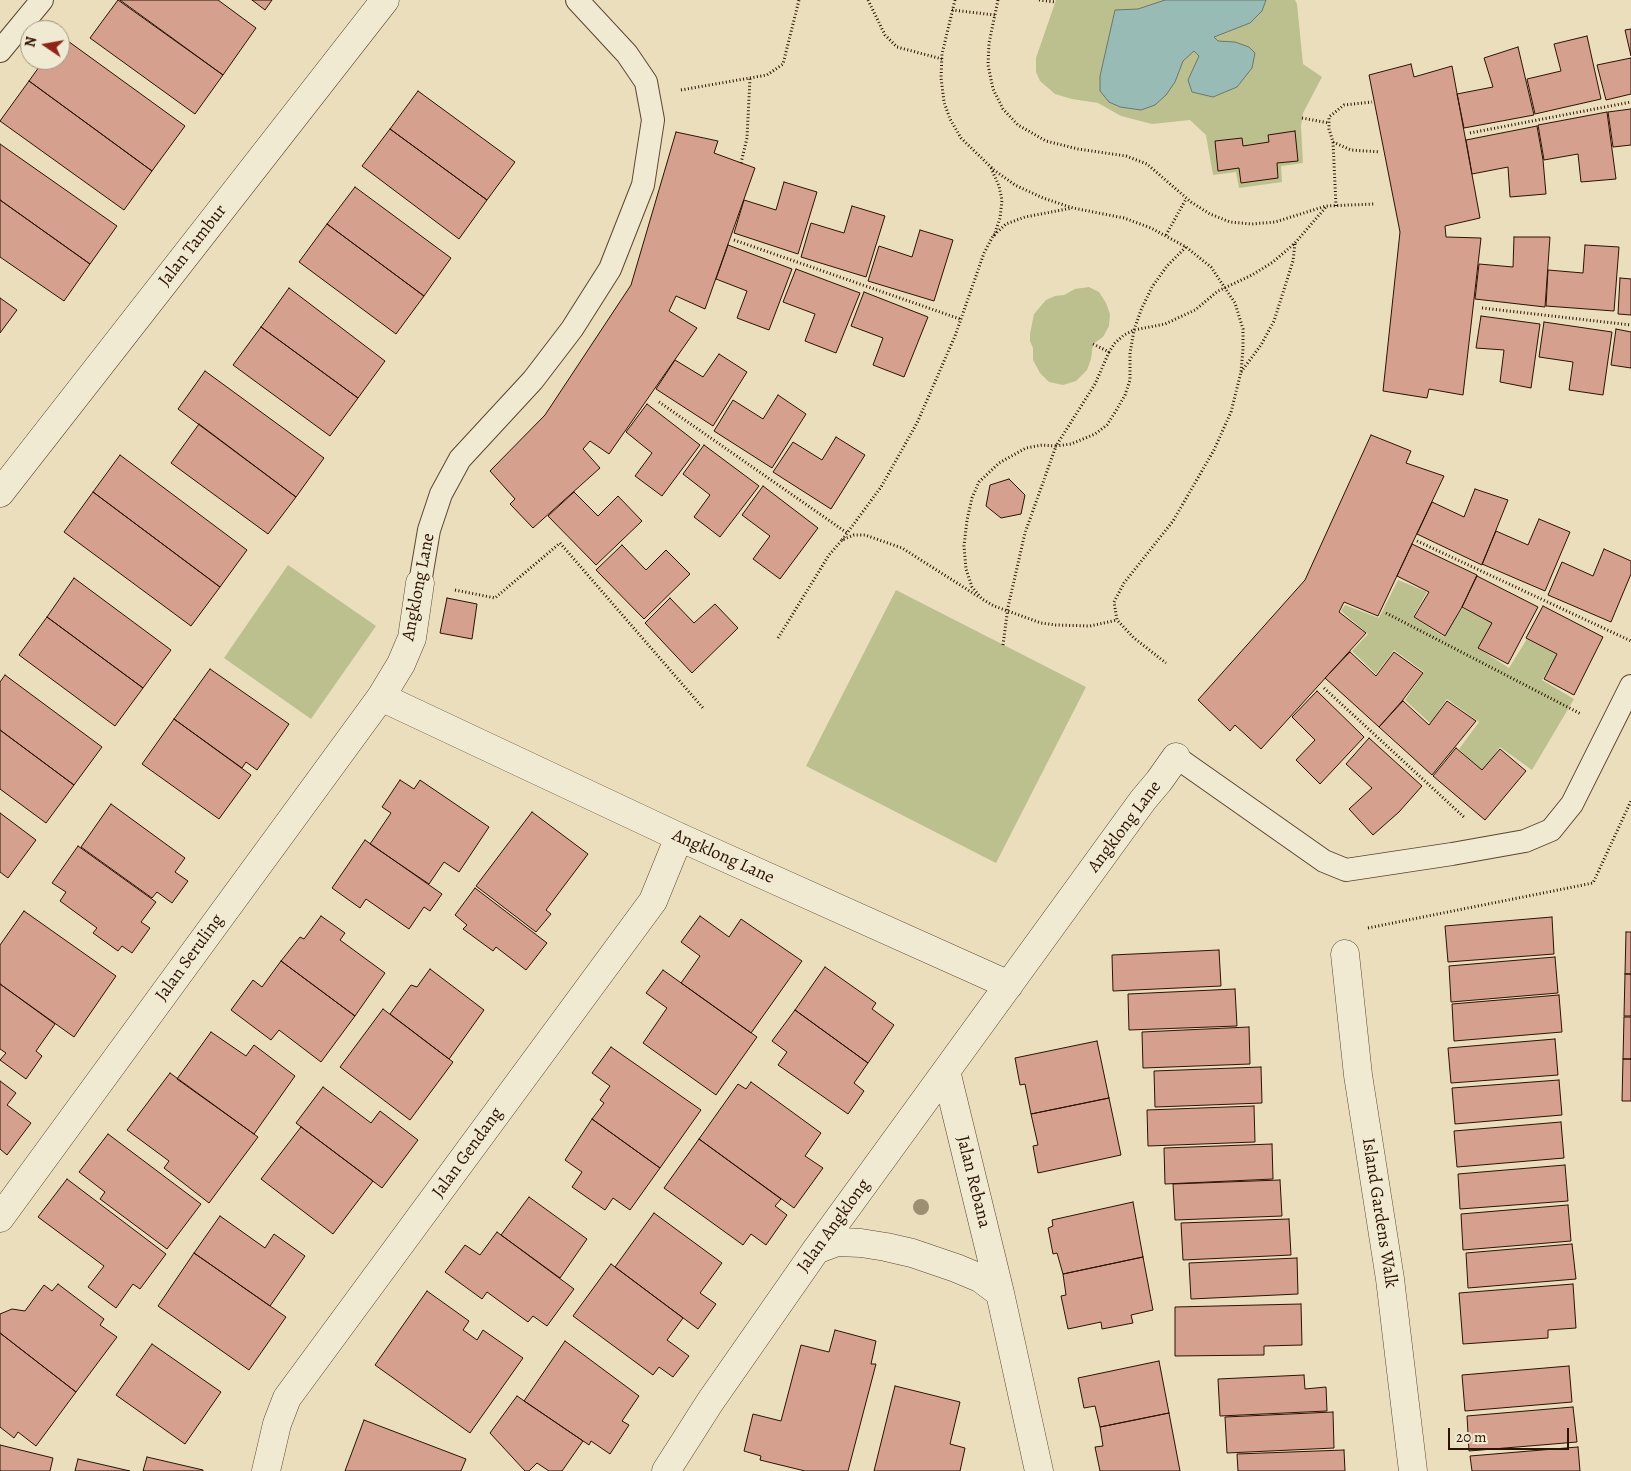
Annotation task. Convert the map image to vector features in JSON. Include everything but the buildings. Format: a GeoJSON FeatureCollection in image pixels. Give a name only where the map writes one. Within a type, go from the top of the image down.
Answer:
{"type":"FeatureCollection","features":[{"type":"Feature","properties":{"kind":"street","name":"Jalan Tambur"},"geometry":{"type":"LineString","coordinates":[[0,493],[385,0]]}},
{"type":"Feature","properties":{"kind":"street","name":"Angklong Lane"},"geometry":{"type":"LineString","coordinates":[[420,583],[412,638],[401,664],[381,698],[679,837],[1009,985],[1176,757]]}},
{"type":"Feature","properties":{"kind":"street","name":"Jalan Seruling"},"geometry":{"type":"LineString","coordinates":[[0,1218],[381,698]]}},
{"type":"Feature","properties":{"kind":"street","name":"Jalan Gendang"},"geometry":{"type":"LineString","coordinates":[[266,1471],[277,1424],[287,1398],[653,901],[679,837]]}},
{"type":"Feature","properties":{"kind":"street","name":"Island Gardens Walk"},"geometry":{"type":"LineString","coordinates":[[1346,954],[1358,1075],[1390,1278],[1413,1471]]}},
{"type":"Feature","properties":{"kind":"street","name":"Jalan Angklong"},"geometry":{"type":"LineString","coordinates":[[666,1471],[710,1402],[816,1250],[1009,985]]}},
{"type":"Feature","properties":{"kind":"street","name":"Jalan Rebana"},"geometry":{"type":"LineString","coordinates":[[946,1071],[1000,1293],[1038,1471]]}},
{"type":"Feature","properties":{"kind":"street"},"geometry":{"type":"LineString","coordinates":[[816,1250],[837,1242],[861,1243],[912,1253],[980,1278],[1000,1293]]}},
{"type":"Feature","properties":{"kind":"lane"},"geometry":{"type":"LineString","coordinates":[[0,51],[42,0]]}},
{"type":"Feature","properties":{"kind":"lane","name":"Angklong Lane"},"geometry":{"type":"LineString","coordinates":[[420,583],[429,530],[441,494],[460,459],[533,380],[572,329],[610,269],[643,185],[653,120],[646,82],[627,54],[577,0]]}},
{"type":"Feature","properties":{"kind":"lane","name":"Angklong Lane"},"geometry":{"type":"LineString","coordinates":[[1176,757],[1324,861],[1346,870],[1525,841],[1551,830],[1572,804],[1631,686]]}},
{"type":"Feature","properties":{"kind":"path"},"geometry":{"type":"LineString","coordinates":[[649,95],[767,75],[783,64],[799,0]]}},
{"type":"Feature","properties":{"kind":"path"},"geometry":{"type":"LineString","coordinates":[[868,0],[885,35],[897,47],[942,59]]}},
{"type":"Feature","properties":{"kind":"path"},"geometry":{"type":"LineString","coordinates":[[955,0],[942,59],[944,102],[950,119],[961,138],[990,166],[1015,185],[1043,198],[1073,208],[1124,218],[1166,235],[1186,247],[1211,267],[1235,303],[1243,328],[1241,372],[1231,412],[1214,450],[1172,521],[1124,583],[1114,602],[1116,620],[1134,638],[1166,663]]}},
{"type":"Feature","properties":{"kind":"path"},"geometry":{"type":"LineString","coordinates":[[998,0],[989,43],[988,65],[993,89],[1003,109],[1018,125],[1046,141],[1078,150],[1126,156],[1147,164],[1186,199],[1210,214],[1230,222],[1252,224],[1275,222],[1326,206],[1375,204]]}},
{"type":"Feature","properties":{"kind":"path"},"geometry":{"type":"LineString","coordinates":[[1039,0],[1055,2]]}},
{"type":"Feature","properties":{"kind":"path"},"geometry":{"type":"LineString","coordinates":[[952,10],[995,14]]}},
{"type":"Feature","properties":{"kind":"path"},"geometry":{"type":"LineString","coordinates":[[741,163],[746,138],[750,78]]}},
{"type":"Feature","properties":{"kind":"path"},"geometry":{"type":"LineString","coordinates":[[1336,206],[1333,142],[1329,117],[1344,105],[1372,102]]}},
{"type":"Feature","properties":{"kind":"path"},"geometry":{"type":"LineString","coordinates":[[1470,134],[1631,102]]}},
{"type":"Feature","properties":{"kind":"path"},"geometry":{"type":"LineString","coordinates":[[1302,118],[1329,123]]}},
{"type":"Feature","properties":{"kind":"path"},"geometry":{"type":"LineString","coordinates":[[1333,142],[1351,150],[1380,152]]}},
{"type":"Feature","properties":{"kind":"path"},"geometry":{"type":"LineString","coordinates":[[778,638],[829,555],[880,487],[917,423],[955,336],[984,253],[1000,218],[1002,200],[999,186],[990,166]]}},
{"type":"Feature","properties":{"kind":"path"},"geometry":{"type":"LineString","coordinates":[[1166,235],[1186,199]]}},
{"type":"Feature","properties":{"kind":"path"},"geometry":{"type":"LineString","coordinates":[[1003,645],[1025,533],[1056,446],[1096,384],[1109,352],[1115,343],[1124,335],[1134,330],[1165,324],[1180,318],[1195,310],[1225,287],[1259,271],[1273,262],[1295,243],[1326,206]]}},
{"type":"Feature","properties":{"kind":"path"},"geometry":{"type":"LineString","coordinates":[[993,236],[1006,224],[1025,217],[1073,208]]}},
{"type":"Feature","properties":{"kind":"path"},"geometry":{"type":"LineString","coordinates":[[734,240],[960,319]]}},
{"type":"Feature","properties":{"kind":"path"},"geometry":{"type":"LineString","coordinates":[[1241,372],[1261,345],[1274,321],[1294,261],[1295,243]]}},
{"type":"Feature","properties":{"kind":"path"},"geometry":{"type":"LineString","coordinates":[[982,599],[972,587],[966,570],[964,546],[972,498],[979,482],[999,463],[1026,448],[1042,445],[1071,444],[1095,434],[1107,425],[1118,409],[1130,380],[1130,353],[1134,330],[1141,310],[1152,287],[1167,266],[1186,247]]}},
{"type":"Feature","properties":{"kind":"path"},"geometry":{"type":"LineString","coordinates":[[1482,308],[1631,324]]}},
{"type":"Feature","properties":{"kind":"path"},"geometry":{"type":"LineString","coordinates":[[1093,344],[1109,352]]}},
{"type":"Feature","properties":{"kind":"path"},"geometry":{"type":"LineString","coordinates":[[659,402],[847,533]]}},
{"type":"Feature","properties":{"kind":"path"},"geometry":{"type":"LineString","coordinates":[[842,540],[854,535],[866,535],[902,548],[982,599],[1008,612],[1040,623],[1073,627],[1090,626],[1116,620]]}},
{"type":"Feature","properties":{"kind":"path"},"geometry":{"type":"LineString","coordinates":[[1417,541],[1631,641]]}},
{"type":"Feature","properties":{"kind":"path"},"geometry":{"type":"LineString","coordinates":[[420,583],[495,598],[560,543],[703,708]]}},
{"type":"Feature","properties":{"kind":"path"},"geometry":{"type":"LineString","coordinates":[[1386,613],[1610,729]]}},
{"type":"Feature","properties":{"kind":"path"},"geometry":{"type":"LineString","coordinates":[[1324,688],[1496,846]]}},
{"type":"Feature","properties":{"kind":"path"},"geometry":{"type":"LineString","coordinates":[[1346,954],[1341,934],[1593,883],[1631,801]]}},
{"type":"Feature","properties":{"kind":"green space"},"geometry":{"type":"Polygon","coordinates":[[[1056,0],[1295,0],[1303,64],[1322,77],[1303,113],[1301,126],[1303,163],[1281,166],[1282,182],[1239,188],[1236,172],[1213,175],[1206,135],[1190,120],[1152,124],[1121,116],[1098,103],[1055,94],[1040,81],[1036,72],[1036,58],[1056,0]]]}},
{"type":"Feature","properties":{"kind":"green space"},"geometry":{"type":"Polygon","coordinates":[[[1089,287],[1099,292],[1106,303],[1110,314],[1109,326],[1103,337],[1093,344],[1087,370],[1076,381],[1063,385],[1049,382],[1040,373],[1033,360],[1030,334],[1034,314],[1046,300],[1064,295],[1075,289],[1089,287]]]}},
{"type":"Feature","properties":{"kind":"green space"},"geometry":{"type":"Polygon","coordinates":[[[288,565],[376,626],[311,719],[224,658],[288,565]]]}},
{"type":"Feature","properties":{"kind":"green space"},"geometry":{"type":"Polygon","coordinates":[[[1398,580],[1427,592],[1413,617],[1444,637],[1462,608],[1493,622],[1478,648],[1509,668],[1527,639],[1557,654],[1542,680],[1574,699],[1532,770],[1500,747],[1482,772],[1459,749],[1479,722],[1447,699],[1430,723],[1405,700],[1424,672],[1394,650],[1376,674],[1352,651],[1368,634],[1341,611],[1345,605],[1379,618],[1398,580]]]}},
{"type":"Feature","properties":{"kind":"green space"},"geometry":{"type":"Polygon","coordinates":[[[896,590],[1086,687],[996,863],[806,766],[896,590]]]}},
{"type":"Feature","properties":{"kind":"water"},"geometry":{"type":"Polygon","coordinates":[[[1165,0],[1266,0],[1262,11],[1250,23],[1214,37],[1218,41],[1235,42],[1249,47],[1255,53],[1252,68],[1237,87],[1213,97],[1192,92],[1188,80],[1199,56],[1194,51],[1183,61],[1175,82],[1166,95],[1155,105],[1141,110],[1120,107],[1109,102],[1100,91],[1100,76],[1115,10],[1138,9],[1165,0]]]}}]}
